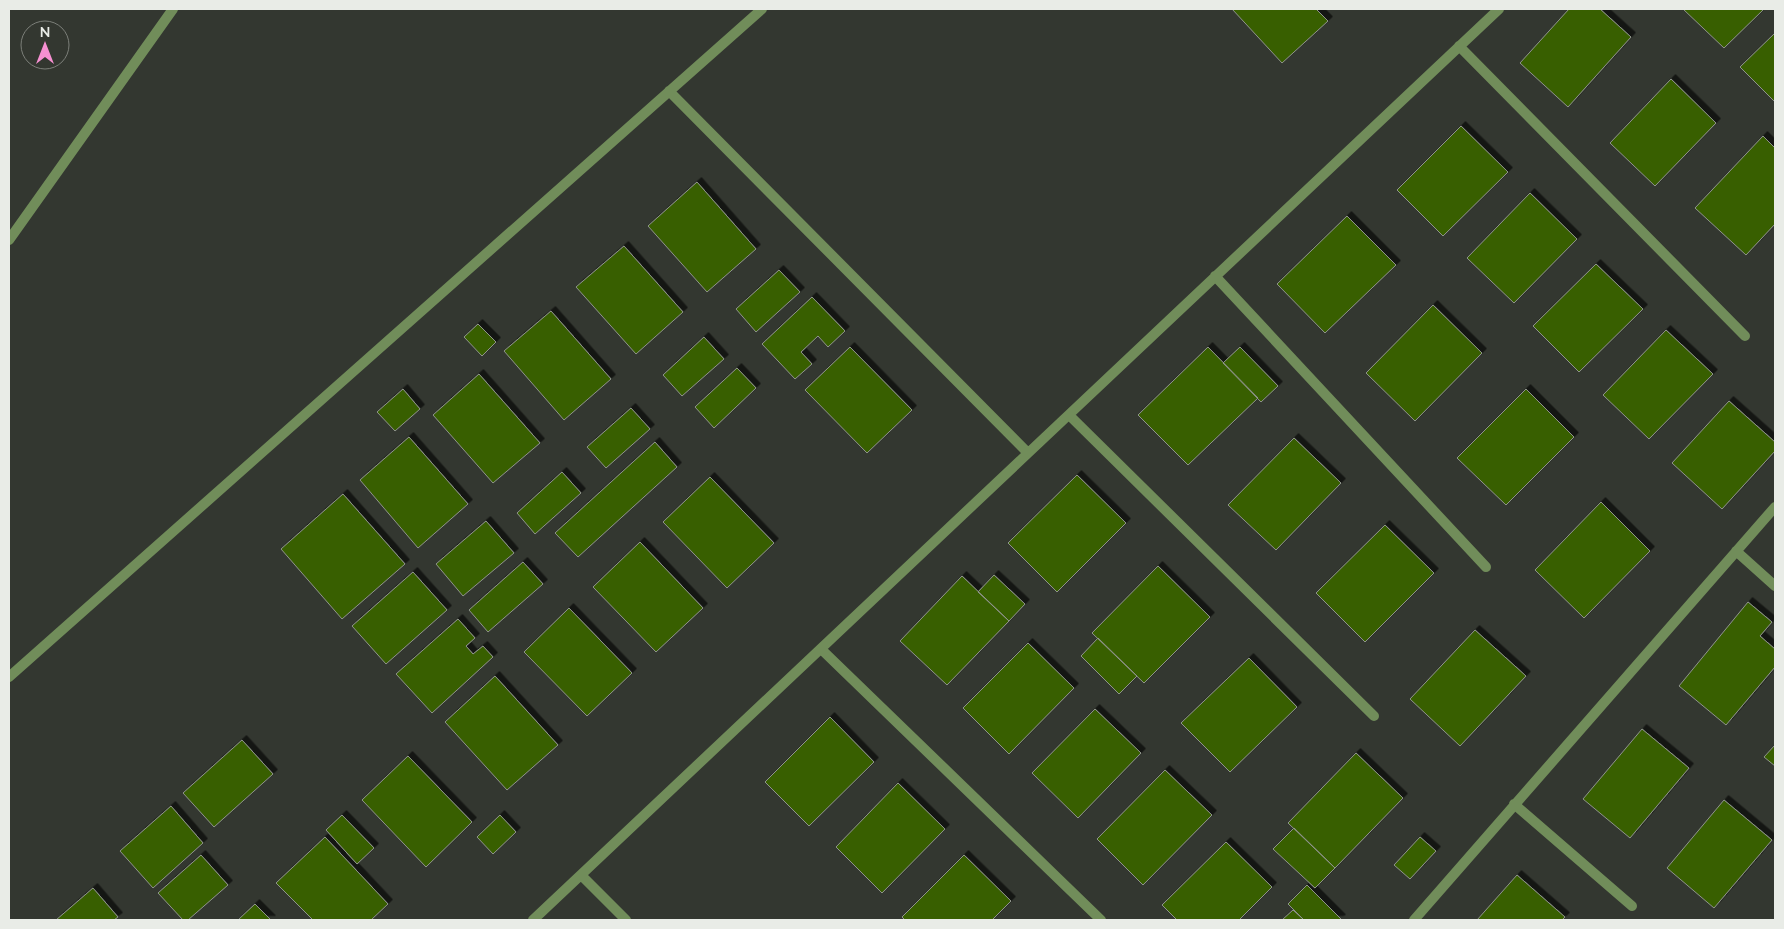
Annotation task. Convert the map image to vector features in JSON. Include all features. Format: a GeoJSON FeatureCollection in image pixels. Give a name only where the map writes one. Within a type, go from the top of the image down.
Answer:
{"type":"FeatureCollection","features":[{"type":"Feature","properties":{"kind":"street"},"geometry":{"type":"LineString","coordinates":[[9,240],[173,9]]}},
{"type":"Feature","properties":{"kind":"street"},"geometry":{"type":"LineString","coordinates":[[9,677],[762,9]]}},
{"type":"Feature","properties":{"kind":"street"},"geometry":{"type":"LineString","coordinates":[[533,920],[1499,9]]}},
{"type":"Feature","properties":{"kind":"street"},"geometry":{"type":"LineString","coordinates":[[1459,46],[1745,336]]}},
{"type":"Feature","properties":{"kind":"street"},"geometry":{"type":"LineString","coordinates":[[669,91],[1028,453]]}},
{"type":"Feature","properties":{"kind":"street"},"geometry":{"type":"LineString","coordinates":[[1215,276],[1486,567]]}},
{"type":"Feature","properties":{"kind":"street"},"geometry":{"type":"LineString","coordinates":[[1069,415],[1374,716]]}},
{"type":"Feature","properties":{"kind":"street"},"geometry":{"type":"LineString","coordinates":[[1414,920],[1775,507]]}},
{"type":"Feature","properties":{"kind":"street"},"geometry":{"type":"LineString","coordinates":[[1736,551],[1775,586]]}},
{"type":"Feature","properties":{"kind":"street"},"geometry":{"type":"LineString","coordinates":[[821,649],[1101,920]]}},
{"type":"Feature","properties":{"kind":"street"},"geometry":{"type":"LineString","coordinates":[[1514,804],[1632,906]]}},
{"type":"Feature","properties":{"kind":"street"},"geometry":{"type":"LineString","coordinates":[[581,875],[626,920]]}},
{"type":"Feature","properties":{"kind":"building"},"geometry":{"type":"Polygon","coordinates":[[[1232,9],[1316,9],[1328,21],[1282,63],[1232,9]]]}},
{"type":"Feature","properties":{"kind":"building"},"geometry":{"type":"Polygon","coordinates":[[[1569,9],[1600,9],[1631,37],[1568,107],[1520,63],[1569,9]]]}},
{"type":"Feature","properties":{"kind":"building"},"geometry":{"type":"Polygon","coordinates":[[[1683,9],[1764,9],[1724,48],[1683,9]]]}},
{"type":"Feature","properties":{"kind":"building"},"geometry":{"type":"Polygon","coordinates":[[[1775,33],[1775,102],[1740,67],[1775,33]]]}},
{"type":"Feature","properties":{"kind":"building"},"geometry":{"type":"Polygon","coordinates":[[[1671,79],[1716,123],[1655,186],[1610,143],[1671,79]]]}},
{"type":"Feature","properties":{"kind":"building"},"geometry":{"type":"Polygon","coordinates":[[[1461,126],[1508,172],[1443,236],[1397,190],[1461,126]]]}},
{"type":"Feature","properties":{"kind":"building"},"geometry":{"type":"Polygon","coordinates":[[[1763,136],[1775,148],[1775,224],[1746,255],[1695,208],[1763,136]]]}},
{"type":"Feature","properties":{"kind":"building"},"geometry":{"type":"Polygon","coordinates":[[[697,182],[756,249],[707,292],[648,226],[697,182]]]}},
{"type":"Feature","properties":{"kind":"building"},"geometry":{"type":"Polygon","coordinates":[[[1530,193],[1577,239],[1514,303],[1467,258],[1530,193]]]}},
{"type":"Feature","properties":{"kind":"building"},"geometry":{"type":"Polygon","coordinates":[[[1347,216],[1396,265],[1325,333],[1277,284],[1347,216]]]}},
{"type":"Feature","properties":{"kind":"building"},"geometry":{"type":"Polygon","coordinates":[[[624,246],[683,312],[636,354],[576,287],[624,246]]]}},
{"type":"Feature","properties":{"kind":"building"},"geometry":{"type":"Polygon","coordinates":[[[1596,264],[1643,309],[1579,372],[1533,326],[1596,264]]]}},
{"type":"Feature","properties":{"kind":"building"},"geometry":{"type":"Polygon","coordinates":[[[779,270],[800,292],[756,332],[736,309],[779,270]]]}},
{"type":"Feature","properties":{"kind":"building"},"geometry":{"type":"Polygon","coordinates":[[[812,297],[845,331],[828,347],[818,336],[801,352],[812,364],[795,379],[762,344],[812,297]]]}},
{"type":"Feature","properties":{"kind":"building"},"geometry":{"type":"Polygon","coordinates":[[[1433,305],[1482,353],[1415,421],[1366,373],[1433,305]]]}},
{"type":"Feature","properties":{"kind":"building"},"geometry":{"type":"Polygon","coordinates":[[[551,311],[611,379],[564,420],[504,351],[551,311]]]}},
{"type":"Feature","properties":{"kind":"building"},"geometry":{"type":"Polygon","coordinates":[[[478,324],[496,342],[482,356],[464,337],[478,324]]]}},
{"type":"Feature","properties":{"kind":"building"},"geometry":{"type":"Polygon","coordinates":[[[1666,330],[1713,374],[1649,439],[1603,395],[1666,330]]]}},
{"type":"Feature","properties":{"kind":"building"},"geometry":{"type":"Polygon","coordinates":[[[704,337],[724,359],[682,396],[663,375],[704,337]]]}},
{"type":"Feature","properties":{"kind":"building"},"geometry":{"type":"Polygon","coordinates":[[[850,347],[912,410],[867,453],[805,390],[850,347]]]}},
{"type":"Feature","properties":{"kind":"building"},"geometry":{"type":"Polygon","coordinates":[[[1208,347],[1258,398],[1188,465],[1138,415],[1208,347]]]}},
{"type":"Feature","properties":{"kind":"building"},"geometry":{"type":"Polygon","coordinates":[[[1240,347],[1278,386],[1261,402],[1223,363],[1240,347]]]}},
{"type":"Feature","properties":{"kind":"building"},"geometry":{"type":"Polygon","coordinates":[[[737,368],[756,388],[714,428],[695,407],[737,368]]]}},
{"type":"Feature","properties":{"kind":"building"},"geometry":{"type":"Polygon","coordinates":[[[479,374],[540,443],[493,483],[433,415],[479,374]]]}},
{"type":"Feature","properties":{"kind":"building"},"geometry":{"type":"Polygon","coordinates":[[[403,389],[420,409],[395,431],[377,412],[403,389]]]}},
{"type":"Feature","properties":{"kind":"building"},"geometry":{"type":"Polygon","coordinates":[[[1526,389],[1574,437],[1506,505],[1457,458],[1526,389]]]}},
{"type":"Feature","properties":{"kind":"building"},"geometry":{"type":"Polygon","coordinates":[[[1729,401],[1775,442],[1775,451],[1722,509],[1672,463],[1729,401]]]}},
{"type":"Feature","properties":{"kind":"building"},"geometry":{"type":"Polygon","coordinates":[[[631,408],[650,429],[606,468],[587,447],[631,408]]]}},
{"type":"Feature","properties":{"kind":"building"},"geometry":{"type":"Polygon","coordinates":[[[409,437],[468,504],[418,548],[360,480],[409,437]]]}},
{"type":"Feature","properties":{"kind":"building"},"geometry":{"type":"Polygon","coordinates":[[[1294,438],[1341,483],[1276,550],[1228,505],[1294,438]]]}},
{"type":"Feature","properties":{"kind":"building"},"geometry":{"type":"Polygon","coordinates":[[[655,442],[677,467],[578,557],[555,533],[655,442]]]}},
{"type":"Feature","properties":{"kind":"building"},"geometry":{"type":"Polygon","coordinates":[[[562,472],[581,493],[535,534],[517,513],[562,472]]]}},
{"type":"Feature","properties":{"kind":"building"},"geometry":{"type":"Polygon","coordinates":[[[1077,475],[1126,523],[1057,592],[1008,543],[1077,475]]]}},
{"type":"Feature","properties":{"kind":"building"},"geometry":{"type":"Polygon","coordinates":[[[710,477],[774,543],[727,588],[663,522],[710,477]]]}},
{"type":"Feature","properties":{"kind":"building"},"geometry":{"type":"Polygon","coordinates":[[[343,494],[405,564],[342,619],[281,549],[343,494]]]}},
{"type":"Feature","properties":{"kind":"building"},"geometry":{"type":"Polygon","coordinates":[[[1601,502],[1650,551],[1584,618],[1535,570],[1601,502]]]}},
{"type":"Feature","properties":{"kind":"building"},"geometry":{"type":"Polygon","coordinates":[[[486,521],[514,553],[463,596],[436,564],[486,521]]]}},
{"type":"Feature","properties":{"kind":"building"},"geometry":{"type":"Polygon","coordinates":[[[1385,525],[1434,573],[1365,642],[1316,593],[1385,525]]]}},
{"type":"Feature","properties":{"kind":"building"},"geometry":{"type":"Polygon","coordinates":[[[640,542],[703,608],[656,652],[593,587],[640,542]]]}},
{"type":"Feature","properties":{"kind":"building"},"geometry":{"type":"Polygon","coordinates":[[[523,562],[543,584],[488,632],[469,610],[523,562]]]}},
{"type":"Feature","properties":{"kind":"building"},"geometry":{"type":"Polygon","coordinates":[[[1158,566],[1210,617],[1144,683],[1092,633],[1158,566]]]}},
{"type":"Feature","properties":{"kind":"building"},"geometry":{"type":"Polygon","coordinates":[[[413,572],[447,610],[386,664],[352,626],[413,572]]]}},
{"type":"Feature","properties":{"kind":"building"},"geometry":{"type":"Polygon","coordinates":[[[994,575],[1025,604],[1009,621],[978,592],[994,575]]]}},
{"type":"Feature","properties":{"kind":"building"},"geometry":{"type":"Polygon","coordinates":[[[962,576],[1009,621],[947,685],[900,641],[962,576]]]}},
{"type":"Feature","properties":{"kind":"building"},"geometry":{"type":"Polygon","coordinates":[[[1748,602],[1772,622],[1760,636],[1775,649],[1775,667],[1726,725],[1679,686],[1748,602]]]}},
{"type":"Feature","properties":{"kind":"building"},"geometry":{"type":"Polygon","coordinates":[[[569,608],[632,673],[587,716],[524,652],[569,608]]]}},
{"type":"Feature","properties":{"kind":"building"},"geometry":{"type":"Polygon","coordinates":[[[458,619],[475,638],[466,646],[473,654],[483,646],[493,657],[432,713],[396,674],[458,619]]]}},
{"type":"Feature","properties":{"kind":"building"},"geometry":{"type":"Polygon","coordinates":[[[1475,630],[1526,676],[1460,746],[1410,699],[1475,630]]]}},
{"type":"Feature","properties":{"kind":"building"},"geometry":{"type":"Polygon","coordinates":[[[1098,638],[1137,676],[1119,694],[1081,656],[1098,638]]]}},
{"type":"Feature","properties":{"kind":"building"},"geometry":{"type":"Polygon","coordinates":[[[1028,643],[1074,688],[1009,754],[963,708],[1028,643]]]}},
{"type":"Feature","properties":{"kind":"building"},"geometry":{"type":"Polygon","coordinates":[[[1249,658],[1297,707],[1230,772],[1181,723],[1249,658]]]}},
{"type":"Feature","properties":{"kind":"building"},"geometry":{"type":"Polygon","coordinates":[[[495,676],[558,745],[507,790],[445,722],[495,676]]]}},
{"type":"Feature","properties":{"kind":"building"},"geometry":{"type":"Polygon","coordinates":[[[1095,709],[1141,753],[1078,818],[1032,773],[1095,709]]]}},
{"type":"Feature","properties":{"kind":"building"},"geometry":{"type":"Polygon","coordinates":[[[830,717],[874,762],[809,826],[765,782],[830,717]]]}},
{"type":"Feature","properties":{"kind":"building"},"geometry":{"type":"Polygon","coordinates":[[[1642,729],[1689,768],[1630,838],[1583,799],[1642,729]]]}},
{"type":"Feature","properties":{"kind":"building"},"geometry":{"type":"Polygon","coordinates":[[[242,740],[273,774],[214,827],[183,793],[242,740]]]}},
{"type":"Feature","properties":{"kind":"building"},"geometry":{"type":"Polygon","coordinates":[[[1775,745],[1775,766],[1764,757],[1775,745]]]}},
{"type":"Feature","properties":{"kind":"building"},"geometry":{"type":"Polygon","coordinates":[[[1356,753],[1403,798],[1335,868],[1288,823],[1356,753]]]}},
{"type":"Feature","properties":{"kind":"building"},"geometry":{"type":"Polygon","coordinates":[[[408,756],[472,822],[426,867],[362,800],[408,756]]]}},
{"type":"Feature","properties":{"kind":"building"},"geometry":{"type":"Polygon","coordinates":[[[1165,770],[1212,815],[1143,885],[1097,839],[1165,770]]]}},
{"type":"Feature","properties":{"kind":"building"},"geometry":{"type":"Polygon","coordinates":[[[898,783],[945,829],[882,893],[836,847],[898,783]]]}},
{"type":"Feature","properties":{"kind":"building"},"geometry":{"type":"Polygon","coordinates":[[[1724,800],[1772,840],[1714,908],[1667,868],[1724,800]]]}},
{"type":"Feature","properties":{"kind":"building"},"geometry":{"type":"Polygon","coordinates":[[[171,806],[203,843],[153,888],[120,851],[171,806]]]}},
{"type":"Feature","properties":{"kind":"building"},"geometry":{"type":"Polygon","coordinates":[[[342,815],[374,848],[357,864],[326,830],[342,815]]]}},
{"type":"Feature","properties":{"kind":"building"},"geometry":{"type":"Polygon","coordinates":[[[500,815],[516,832],[493,854],[477,837],[500,815]]]}},
{"type":"Feature","properties":{"kind":"building"},"geometry":{"type":"Polygon","coordinates":[[[1294,828],[1335,868],[1315,888],[1273,849],[1294,828]]]}},
{"type":"Feature","properties":{"kind":"building"},"geometry":{"type":"Polygon","coordinates":[[[325,837],[388,904],[371,920],[313,920],[276,883],[325,837]]]}},
{"type":"Feature","properties":{"kind":"building"},"geometry":{"type":"Polygon","coordinates":[[[1420,837],[1436,851],[1410,879],[1394,865],[1420,837]]]}},
{"type":"Feature","properties":{"kind":"building"},"geometry":{"type":"Polygon","coordinates":[[[1226,842],[1272,887],[1239,920],[1177,920],[1162,905],[1226,842]]]}},
{"type":"Feature","properties":{"kind":"building"},"geometry":{"type":"Polygon","coordinates":[[[201,855],[228,885],[188,920],[183,920],[158,893],[201,855]]]}},
{"type":"Feature","properties":{"kind":"building"},"geometry":{"type":"Polygon","coordinates":[[[964,855],[1011,901],[992,920],[905,920],[902,917],[964,855]]]}},
{"type":"Feature","properties":{"kind":"building"},"geometry":{"type":"Polygon","coordinates":[[[1517,875],[1565,917],[1562,920],[1477,920],[1517,875]]]}},
{"type":"Feature","properties":{"kind":"building"},"geometry":{"type":"Polygon","coordinates":[[[1307,885],[1341,919],[1304,920],[1288,904],[1307,885]]]}},
{"type":"Feature","properties":{"kind":"building"},"geometry":{"type":"Polygon","coordinates":[[[93,888],[118,917],[114,920],[56,920],[93,888]]]}},
{"type":"Feature","properties":{"kind":"building"},"geometry":{"type":"Polygon","coordinates":[[[255,904],[271,920],[238,920],[255,904]]]}},
{"type":"Feature","properties":{"kind":"building"},"geometry":{"type":"Polygon","coordinates":[[[1293,910],[1304,920],[1282,920],[1293,910]]]}}]}
